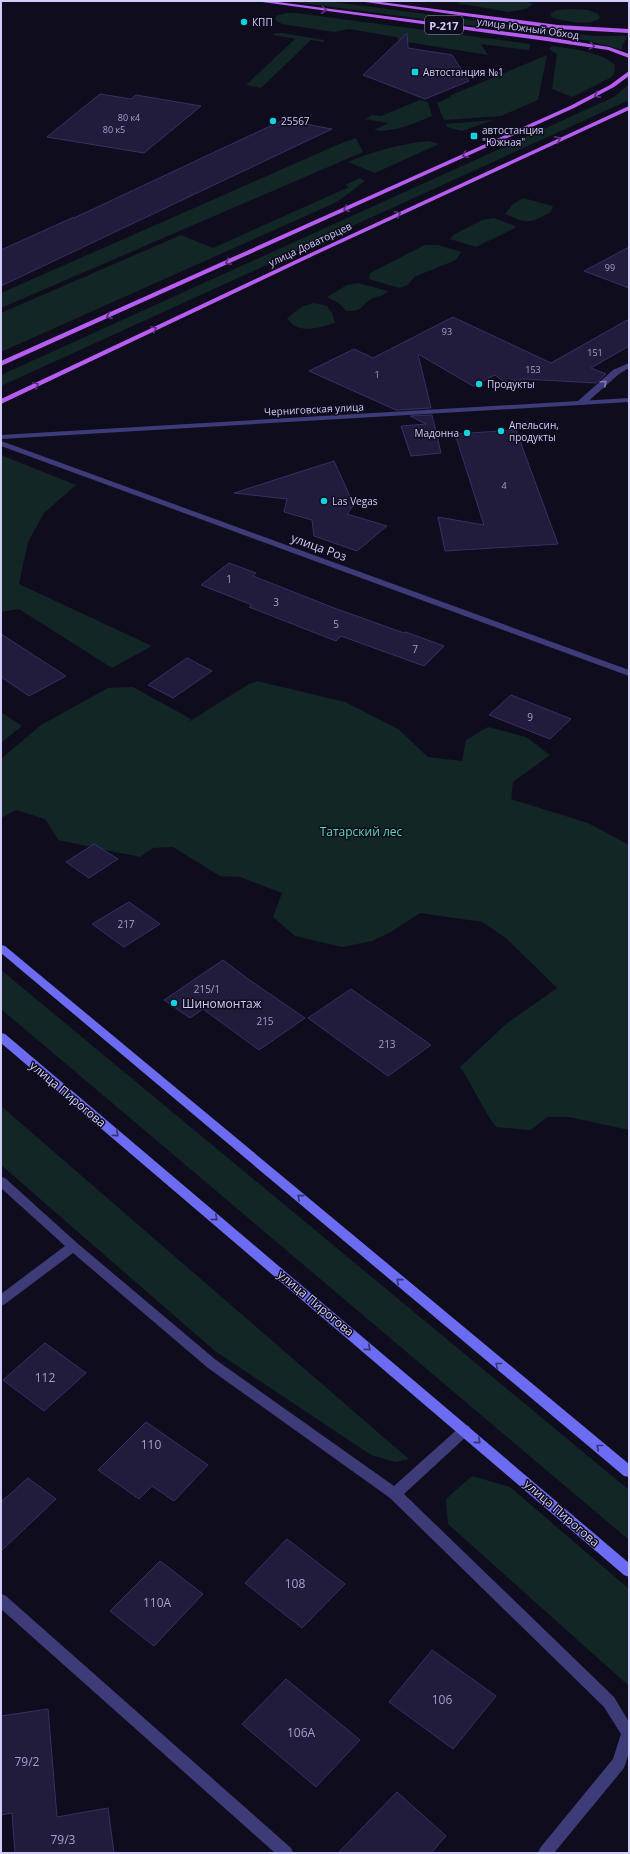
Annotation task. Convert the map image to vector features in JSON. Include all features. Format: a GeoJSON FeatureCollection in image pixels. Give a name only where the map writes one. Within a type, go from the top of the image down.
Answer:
{"type":"FeatureCollection","features":[{"type":"Feature","properties":{"kind":"main road","name":"улица Южный Обход"},"geometry":{"type":"LineString","coordinates":[[258,1],[547,39],[609,49],[629,56]]}},
{"type":"Feature","properties":{"kind":"main road","name":"улица Южный Обход"},"geometry":{"type":"LineString","coordinates":[[361,1],[558,27],[629,31]]}},
{"type":"Feature","properties":{"kind":"main road","name":"улица Доваторцев"},"geometry":{"type":"LineString","coordinates":[[1,364],[572,107],[612,86],[629,73]]}},
{"type":"Feature","properties":{"kind":"main road","name":"улица Доваторцев"},"geometry":{"type":"LineString","coordinates":[[1,402],[315,252],[629,108]]}},
{"type":"Feature","properties":{"kind":"main road"},"geometry":{"type":"LineString","coordinates":[[1,948],[629,1472]]}},
{"type":"Feature","properties":{"kind":"main road","name":"улица Пирогова"},"geometry":{"type":"LineString","coordinates":[[1,1037],[466,1430],[629,1571]]}},
{"type":"Feature","properties":{"kind":"street"},"geometry":{"type":"LineString","coordinates":[[581,403],[616,372],[629,365]]}},
{"type":"Feature","properties":{"kind":"street","name":"Черниговская улица"},"geometry":{"type":"LineString","coordinates":[[1,437],[629,400]]}},
{"type":"Feature","properties":{"kind":"street","name":"улица Роз"},"geometry":{"type":"LineString","coordinates":[[1,443],[629,673]]}},
{"type":"Feature","properties":{"kind":"street"},"geometry":{"type":"LineString","coordinates":[[1,1181],[73,1246],[212,1364],[394,1494],[609,1702],[628,1732],[619,1763],[545,1853]]}},
{"type":"Feature","properties":{"kind":"street"},"geometry":{"type":"LineString","coordinates":[[1,1300],[73,1246]]}},
{"type":"Feature","properties":{"kind":"street"},"geometry":{"type":"LineString","coordinates":[[394,1494],[466,1430]]}},
{"type":"Feature","properties":{"kind":"street"},"geometry":{"type":"LineString","coordinates":[[1,1600],[286,1853]]}},
{"type":"Feature","properties":{"kind":"green space"},"geometry":{"type":"Polygon","coordinates":[[[287,1],[326,1],[594,36],[628,36],[622,45],[622,50],[590,41],[287,1]]]}},
{"type":"Feature","properties":{"kind":"green space"},"geometry":{"type":"Polygon","coordinates":[[[462,1],[526,1],[533,4],[526,9],[508,12],[457,3],[462,1]]]}},
{"type":"Feature","properties":{"kind":"green space"},"geometry":{"type":"Polygon","coordinates":[[[556,10],[588,10],[598,14],[600,18],[595,21],[584,23],[564,21],[553,18],[550,14],[556,10]]]}},
{"type":"Feature","properties":{"kind":"green space"},"geometry":{"type":"Polygon","coordinates":[[[286,13],[296,13],[530,44],[529,50],[481,44],[488,55],[400,41],[396,37],[349,29],[334,32],[282,24],[275,20],[276,16],[286,13]]]}},
{"type":"Feature","properties":{"kind":"green space"},"geometry":{"type":"Polygon","coordinates":[[[275,33],[324,40],[323,42],[311,40],[261,88],[246,85],[295,39],[273,35],[275,33]]]}},
{"type":"Feature","properties":{"kind":"green space"},"geometry":{"type":"Polygon","coordinates":[[[552,46],[585,51],[609,60],[615,65],[614,74],[610,78],[572,97],[552,89],[557,54],[549,49],[552,46]]]}},
{"type":"Feature","properties":{"kind":"green space"},"geometry":{"type":"Polygon","coordinates":[[[547,55],[538,100],[501,116],[444,120],[437,103],[451,97],[449,96],[547,55]]]}},
{"type":"Feature","properties":{"kind":"green space"},"geometry":{"type":"Polygon","coordinates":[[[629,84],[629,100],[1,386],[1,375],[614,97],[629,84]]]}},
{"type":"Feature","properties":{"kind":"green space"},"geometry":{"type":"Polygon","coordinates":[[[420,100],[428,102],[432,116],[412,124],[396,129],[381,131],[374,130],[388,123],[365,119],[372,115],[381,116],[420,100]]]}},
{"type":"Feature","properties":{"kind":"green space"},"geometry":{"type":"Polygon","coordinates":[[[493,120],[462,131],[447,127],[446,124],[493,120]]]}},
{"type":"Feature","properties":{"kind":"green space"},"geometry":{"type":"Polygon","coordinates":[[[356,138],[363,152],[1,308],[1,293],[356,138]]]}},
{"type":"Feature","properties":{"kind":"green space"},"geometry":{"type":"Polygon","coordinates":[[[428,141],[439,144],[375,173],[348,162],[387,148],[428,141]]]}},
{"type":"Feature","properties":{"kind":"green space"},"geometry":{"type":"Polygon","coordinates":[[[360,178],[365,181],[337,202],[1,352],[1,313],[181,235],[213,248],[349,187],[345,185],[360,178]]]}},
{"type":"Feature","properties":{"kind":"green space"},"geometry":{"type":"Polygon","coordinates":[[[523,198],[553,206],[551,212],[533,221],[519,220],[505,214],[513,204],[523,198]]]}},
{"type":"Feature","properties":{"kind":"green space"},"geometry":{"type":"Polygon","coordinates":[[[494,218],[515,226],[515,228],[476,247],[450,239],[453,235],[482,220],[494,218]]]}},
{"type":"Feature","properties":{"kind":"green space"},"geometry":{"type":"Polygon","coordinates":[[[425,245],[438,245],[461,252],[456,260],[414,277],[408,285],[399,288],[369,279],[370,273],[425,245]]]}},
{"type":"Feature","properties":{"kind":"green space"},"geometry":{"type":"Polygon","coordinates":[[[358,283],[388,291],[382,296],[371,299],[362,308],[352,311],[346,311],[340,304],[327,297],[347,285],[358,283]]]}},
{"type":"Feature","properties":{"kind":"green space"},"geometry":{"type":"Polygon","coordinates":[[[314,303],[327,306],[332,313],[335,323],[309,329],[296,327],[287,318],[303,306],[314,303]]]}},
{"type":"Feature","properties":{"kind":"green space"},"geometry":{"type":"Polygon","coordinates":[[[1,455],[76,485],[44,513],[28,542],[19,584],[152,646],[112,668],[19,609],[1,612],[1,455]]]}},
{"type":"Feature","properties":{"kind":"green space","name":"Татарский лес"},"geometry":{"type":"Polygon","coordinates":[[[257,681],[345,702],[398,729],[428,757],[462,761],[466,740],[488,727],[526,737],[550,755],[513,782],[511,799],[588,823],[629,845],[629,1130],[569,1117],[547,1117],[531,1130],[496,1127],[460,1067],[506,1024],[557,988],[506,938],[482,922],[420,913],[391,932],[372,941],[342,947],[295,936],[273,917],[282,893],[240,877],[220,876],[173,847],[153,848],[140,857],[58,840],[45,819],[16,810],[1,818],[1,759],[41,725],[108,688],[133,687],[191,719],[187,723],[249,684],[257,681]]]}},
{"type":"Feature","properties":{"kind":"green space"},"geometry":{"type":"Polygon","coordinates":[[[1,712],[22,726],[1,743],[1,712]]]}},
{"type":"Feature","properties":{"kind":"green space"},"geometry":{"type":"Polygon","coordinates":[[[1,970],[629,1490],[629,1540],[1,1009],[1,970]]]}},
{"type":"Feature","properties":{"kind":"green space"},"geometry":{"type":"Polygon","coordinates":[[[1,1106],[409,1459],[395,1462],[371,1455],[215,1351],[1,1165],[1,1106]]]}},
{"type":"Feature","properties":{"kind":"green space"},"geometry":{"type":"Polygon","coordinates":[[[472,1476],[510,1487],[629,1589],[629,1686],[448,1524],[446,1499],[472,1476]]]}},
{"type":"Feature","properties":{"kind":"building","name":"Автостанция №1"},"geometry":{"type":"Polygon","coordinates":[[[407,33],[408,48],[452,55],[469,81],[425,99],[363,75],[407,33]]]}},
{"type":"Feature","properties":{"kind":"building"},"geometry":{"type":"Polygon","coordinates":[[[100,94],[131,99],[136,95],[201,106],[144,153],[47,137],[100,94]]]}},
{"type":"Feature","properties":{"kind":"building"},"geometry":{"type":"Polygon","coordinates":[[[283,120],[332,129],[1,286],[1,250],[74,218],[283,120]]]}},
{"type":"Feature","properties":{"kind":"building"},"geometry":{"type":"Polygon","coordinates":[[[629,247],[629,288],[584,271],[629,247]]]}},
{"type":"Feature","properties":{"kind":"building"},"geometry":{"type":"Polygon","coordinates":[[[453,317],[551,363],[629,319],[629,346],[591,368],[606,374],[596,383],[524,379],[518,381],[513,380],[506,383],[495,375],[473,386],[418,354],[431,408],[396,410],[309,371],[354,349],[373,358],[453,317]]]}},
{"type":"Feature","properties":{"kind":"building"},"geometry":{"type":"Polygon","coordinates":[[[432,415],[441,453],[411,456],[401,426],[426,424],[410,416],[432,415]]]}},
{"type":"Feature","properties":{"kind":"building"},"geometry":{"type":"Polygon","coordinates":[[[516,430],[558,544],[445,551],[438,517],[484,525],[455,434],[516,430]]]}},
{"type":"Feature","properties":{"kind":"building"},"geometry":{"type":"Polygon","coordinates":[[[334,461],[354,505],[347,514],[387,526],[357,551],[314,536],[312,520],[284,512],[287,499],[234,493],[334,461]]]}},
{"type":"Feature","properties":{"kind":"building"},"geometry":{"type":"Polygon","coordinates":[[[229,563],[256,573],[253,576],[334,608],[444,646],[424,666],[341,636],[336,641],[249,607],[252,605],[201,585],[229,563]]]}},
{"type":"Feature","properties":{"kind":"building"},"geometry":{"type":"Polygon","coordinates":[[[1,634],[66,676],[29,696],[1,677],[1,634]]]}},
{"type":"Feature","properties":{"kind":"building"},"geometry":{"type":"Polygon","coordinates":[[[187,658],[212,671],[173,698],[148,685],[187,658]]]}},
{"type":"Feature","properties":{"kind":"building"},"geometry":{"type":"Polygon","coordinates":[[[511,695],[571,719],[550,739],[489,715],[511,695]]]}},
{"type":"Feature","properties":{"kind":"building"},"geometry":{"type":"Polygon","coordinates":[[[94,844],[118,859],[89,878],[66,862],[94,844]]]}},
{"type":"Feature","properties":{"kind":"building"},"geometry":{"type":"Polygon","coordinates":[[[129,902],[160,924],[124,947],[92,924],[129,902]]]}},
{"type":"Feature","properties":{"kind":"building"},"geometry":{"type":"Polygon","coordinates":[[[223,960],[305,1018],[259,1050],[203,1009],[190,1018],[164,1000],[223,960]]]}},
{"type":"Feature","properties":{"kind":"building"},"geometry":{"type":"Polygon","coordinates":[[[351,989],[431,1045],[388,1076],[308,1018],[351,989]]]}},
{"type":"Feature","properties":{"kind":"building"},"geometry":{"type":"Polygon","coordinates":[[[45,1343],[86,1373],[44,1411],[3,1380],[45,1343]]]}},
{"type":"Feature","properties":{"kind":"building"},"geometry":{"type":"Polygon","coordinates":[[[146,1422],[208,1465],[174,1501],[152,1486],[139,1499],[98,1470],[146,1422]]]}},
{"type":"Feature","properties":{"kind":"building"},"geometry":{"type":"Polygon","coordinates":[[[28,1478],[56,1499],[1,1551],[1,1502],[28,1478]]]}},
{"type":"Feature","properties":{"kind":"building"},"geometry":{"type":"Polygon","coordinates":[[[287,1539],[345,1584],[302,1628],[245,1583],[287,1539]]]}},
{"type":"Feature","properties":{"kind":"building"},"geometry":{"type":"Polygon","coordinates":[[[160,1561],[203,1594],[154,1646],[110,1611],[160,1561]]]}},
{"type":"Feature","properties":{"kind":"building"},"geometry":{"type":"Polygon","coordinates":[[[432,1650],[496,1696],[453,1749],[389,1702],[432,1650]]]}},
{"type":"Feature","properties":{"kind":"building"},"geometry":{"type":"Polygon","coordinates":[[[286,1679],[360,1740],[316,1787],[242,1724],[286,1679]]]}},
{"type":"Feature","properties":{"kind":"building"},"geometry":{"type":"Polygon","coordinates":[[[48,1709],[57,1817],[108,1808],[114,1853],[15,1853],[12,1813],[1,1815],[1,1716],[48,1709]]]}},
{"type":"Feature","properties":{"kind":"building"},"geometry":{"type":"Polygon","coordinates":[[[397,1792],[446,1836],[431,1853],[338,1853],[397,1792]]]}},
{"type":"Feature","properties":{"kind":"place","name":"КПП"},"geometry":{"type":"Point","coordinates":[244,22]}},
{"type":"Feature","properties":{"kind":"place","name":"Автостанция №1"},"geometry":{"type":"Point","coordinates":[415,72]}},
{"type":"Feature","properties":{"kind":"place","name":"25567"},"geometry":{"type":"Point","coordinates":[273,121]}},
{"type":"Feature","properties":{"kind":"place","name":"автостанция \"Южная\""},"geometry":{"type":"Point","coordinates":[474,136]}},
{"type":"Feature","properties":{"kind":"place","name":"Продукты"},"geometry":{"type":"Point","coordinates":[479,384]}},
{"type":"Feature","properties":{"kind":"place","name":"Апельсин, продукты"},"geometry":{"type":"Point","coordinates":[501,431]}},
{"type":"Feature","properties":{"kind":"place","name":"Мадонна"},"geometry":{"type":"Point","coordinates":[467,433]}},
{"type":"Feature","properties":{"kind":"place","name":"Las Vegas"},"geometry":{"type":"Point","coordinates":[324,501]}},
{"type":"Feature","properties":{"kind":"place","name":"Шиномонтаж"},"geometry":{"type":"Point","coordinates":[174,1003]}}]}
